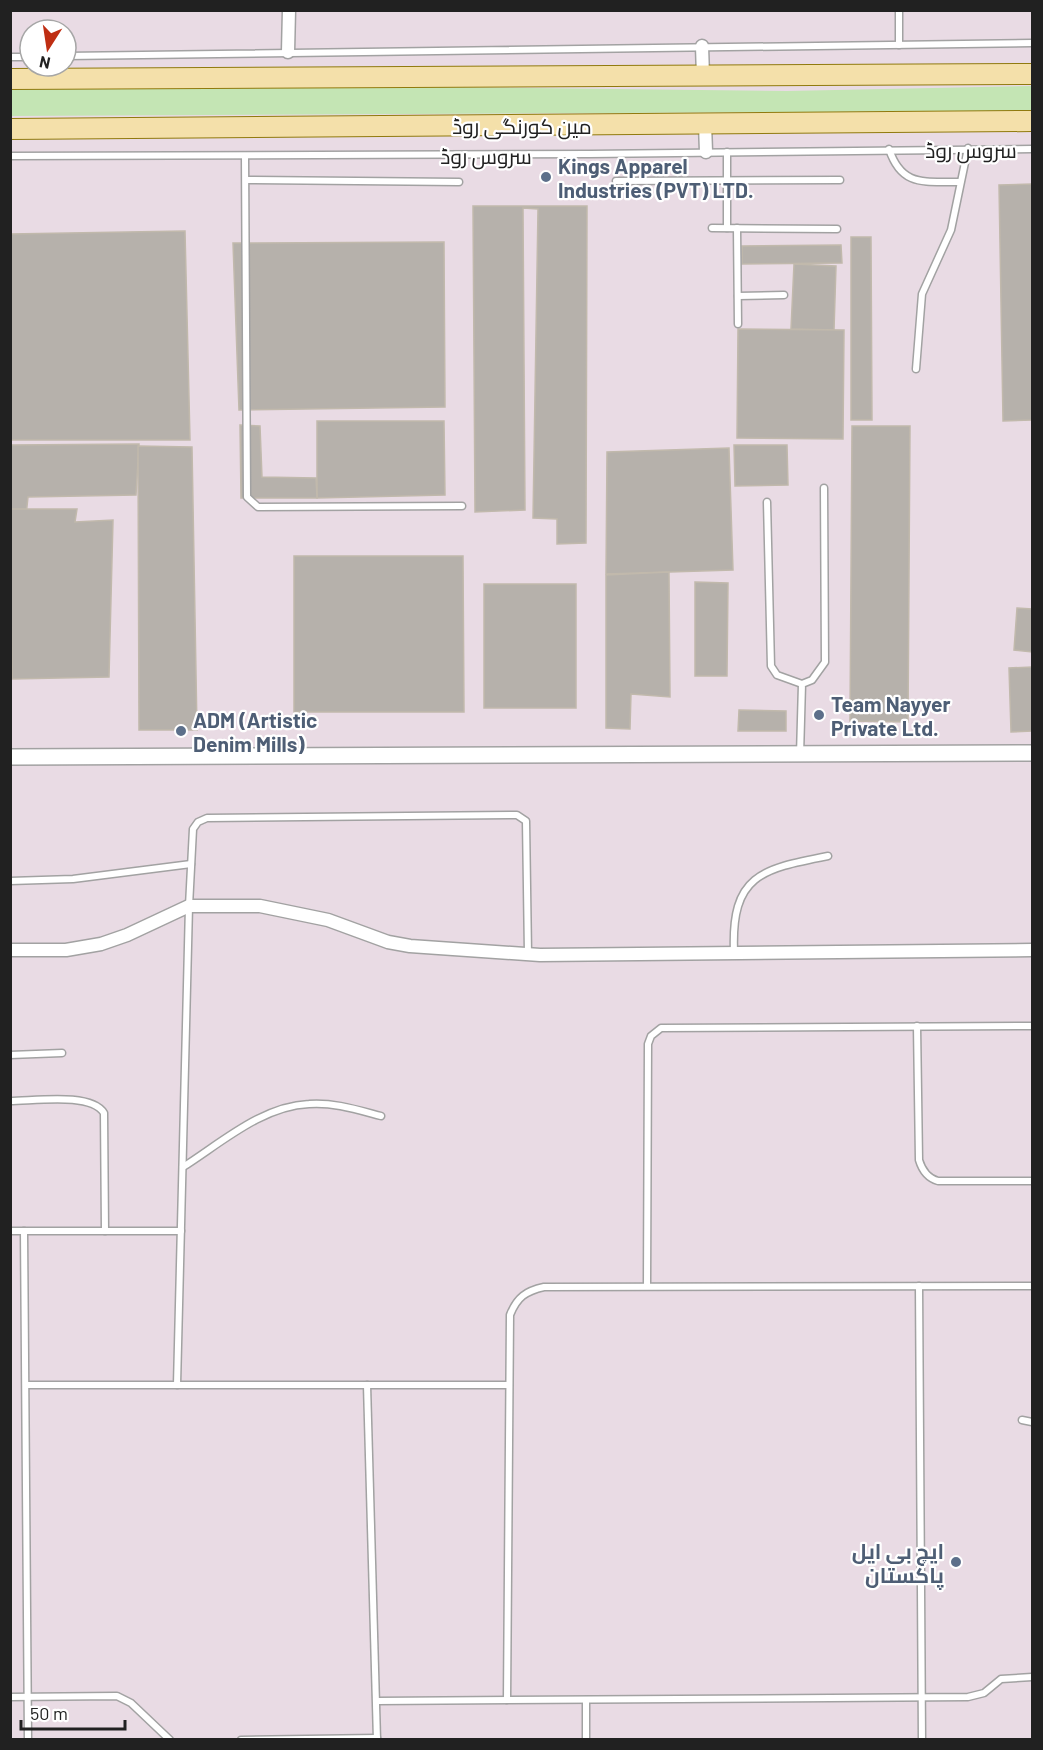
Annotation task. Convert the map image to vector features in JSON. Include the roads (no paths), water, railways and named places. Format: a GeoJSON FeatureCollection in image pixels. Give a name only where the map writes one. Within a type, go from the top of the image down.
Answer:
{"type":"FeatureCollection","features":[{"type":"Feature","properties":{"kind":"main road"},"geometry":{"type":"LineString","coordinates":[[10,79],[1032,74]]}},
{"type":"Feature","properties":{"kind":"main road","name":"مین کورنگی روڈ"},"geometry":{"type":"LineString","coordinates":[[10,129],[1032,121]]}},
{"type":"Feature","properties":{"kind":"street"},"geometry":{"type":"LineString","coordinates":[[288,52],[289,10]]}},
{"type":"Feature","properties":{"kind":"street"},"geometry":{"type":"LineString","coordinates":[[702,46],[703,76]]}},
{"type":"Feature","properties":{"kind":"street"},"geometry":{"type":"LineString","coordinates":[[705,124],[706,152]]}},
{"type":"Feature","properties":{"kind":"street"},"geometry":{"type":"LineString","coordinates":[[10,757],[1032,753]]}},
{"type":"Feature","properties":{"kind":"street"},"geometry":{"type":"LineString","coordinates":[[10,950],[66,950],[101,944],[127,935],[189,906],[260,906],[328,920],[399,944],[528,954],[1032,950]]}},
{"type":"Feature","properties":{"kind":"lane"},"geometry":{"type":"LineString","coordinates":[[899,10],[899,45]]}},
{"type":"Feature","properties":{"kind":"lane"},"geometry":{"type":"LineString","coordinates":[[78,56],[1032,43]]}},
{"type":"Feature","properties":{"kind":"lane"},"geometry":{"type":"LineString","coordinates":[[916,369],[922,294],[951,230],[968,148]]}},
{"type":"Feature","properties":{"kind":"lane"},"geometry":{"type":"LineString","coordinates":[[889,149],[898,170],[905,177],[915,180],[960,182]]}},
{"type":"Feature","properties":{"kind":"lane","name":"سروس روڈ"},"geometry":{"type":"LineString","coordinates":[[10,156],[727,153],[889,149],[1032,149]]}},
{"type":"Feature","properties":{"kind":"lane"},"geometry":{"type":"LineString","coordinates":[[727,153],[727,228]]}},
{"type":"Feature","properties":{"kind":"lane"},"geometry":{"type":"LineString","coordinates":[[245,156],[247,497],[258,507],[462,506]]}},
{"type":"Feature","properties":{"kind":"lane"},"geometry":{"type":"LineString","coordinates":[[246,180],[459,182]]}},
{"type":"Feature","properties":{"kind":"lane"},"geometry":{"type":"LineString","coordinates":[[616,181],[840,180]]}},
{"type":"Feature","properties":{"kind":"lane"},"geometry":{"type":"LineString","coordinates":[[712,228],[837,229]]}},
{"type":"Feature","properties":{"kind":"lane"},"geometry":{"type":"LineString","coordinates":[[738,228],[738,324]]}},
{"type":"Feature","properties":{"kind":"lane"},"geometry":{"type":"LineString","coordinates":[[738,296],[784,295]]}},
{"type":"Feature","properties":{"kind":"lane"},"geometry":{"type":"LineString","coordinates":[[768,502],[771,666],[777,675],[802,684],[812,680],[825,662],[824,488]]}},
{"type":"Feature","properties":{"kind":"lane"},"geometry":{"type":"LineString","coordinates":[[800,755],[802,684]]}},
{"type":"Feature","properties":{"kind":"lane"},"geometry":{"type":"LineString","coordinates":[[177,1385],[189,906],[193,829],[198,822],[207,818],[517,814],[526,821],[528,954]]}},
{"type":"Feature","properties":{"kind":"lane"},"geometry":{"type":"LineString","coordinates":[[734,953],[735,911],[745,890],[752,882],[760,874],[784,864],[828,856]]}},
{"type":"Feature","properties":{"kind":"lane"},"geometry":{"type":"LineString","coordinates":[[10,881],[73,879],[191,864]]}},
{"type":"Feature","properties":{"kind":"lane"},"geometry":{"type":"LineString","coordinates":[[917,1026],[919,1160],[922,1169],[932,1179],[938,1181],[1032,1181]]}},
{"type":"Feature","properties":{"kind":"lane"},"geometry":{"type":"LineString","coordinates":[[647,1286],[648,1044],[655,1031],[660,1028],[1032,1026]]}},
{"type":"Feature","properties":{"kind":"lane"},"geometry":{"type":"LineString","coordinates":[[10,1055],[62,1053]]}},
{"type":"Feature","properties":{"kind":"lane"},"geometry":{"type":"LineString","coordinates":[[10,1101],[86,1100],[102,1109],[104,1113],[105,1231]]}},
{"type":"Feature","properties":{"kind":"lane"},"geometry":{"type":"LineString","coordinates":[[183,1167],[262,1116],[281,1109],[308,1103],[331,1104],[381,1116]]}},
{"type":"Feature","properties":{"kind":"lane"},"geometry":{"type":"LineString","coordinates":[[10,1231],[181,1231]]}},
{"type":"Feature","properties":{"kind":"lane"},"geometry":{"type":"LineString","coordinates":[[24,1231],[28,1740]]}},
{"type":"Feature","properties":{"kind":"lane"},"geometry":{"type":"LineString","coordinates":[[507,1700],[510,1316],[515,1302],[529,1290],[544,1287],[647,1286],[1032,1286]]}},
{"type":"Feature","properties":{"kind":"lane"},"geometry":{"type":"LineString","coordinates":[[919,1286],[922,1740]]}},
{"type":"Feature","properties":{"kind":"lane"},"geometry":{"type":"LineString","coordinates":[[27,1385],[509,1385]]}},
{"type":"Feature","properties":{"kind":"lane"},"geometry":{"type":"LineString","coordinates":[[241,1740],[377,1739],[367,1385]]}},
{"type":"Feature","properties":{"kind":"lane"},"geometry":{"type":"LineString","coordinates":[[1022,1420],[1032,1422]]}},
{"type":"Feature","properties":{"kind":"lane"},"geometry":{"type":"LineString","coordinates":[[377,1701],[922,1698],[976,1696],[1001,1679],[1032,1677]]}},
{"type":"Feature","properties":{"kind":"lane"},"geometry":{"type":"LineString","coordinates":[[10,1697],[125,1699],[170,1740]]}},
{"type":"Feature","properties":{"kind":"lane"},"geometry":{"type":"LineString","coordinates":[[586,1700],[586,1740]]}},
{"type":"Feature","properties":{"kind":"place","name":"Kings Apparel Industries (PVT) LTD."},"geometry":{"type":"Point","coordinates":[546,177]}},
{"type":"Feature","properties":{"kind":"place","name":"Team Nayyer Private Ltd."},"geometry":{"type":"Point","coordinates":[819,715]}},
{"type":"Feature","properties":{"kind":"place","name":"ADM (Artistic Denim Mills)"},"geometry":{"type":"Point","coordinates":[181,731]}},
{"type":"Feature","properties":{"kind":"place","name":"ایچ بی ایل پاکستان"},"geometry":{"type":"Point","coordinates":[956,1562]}}]}
